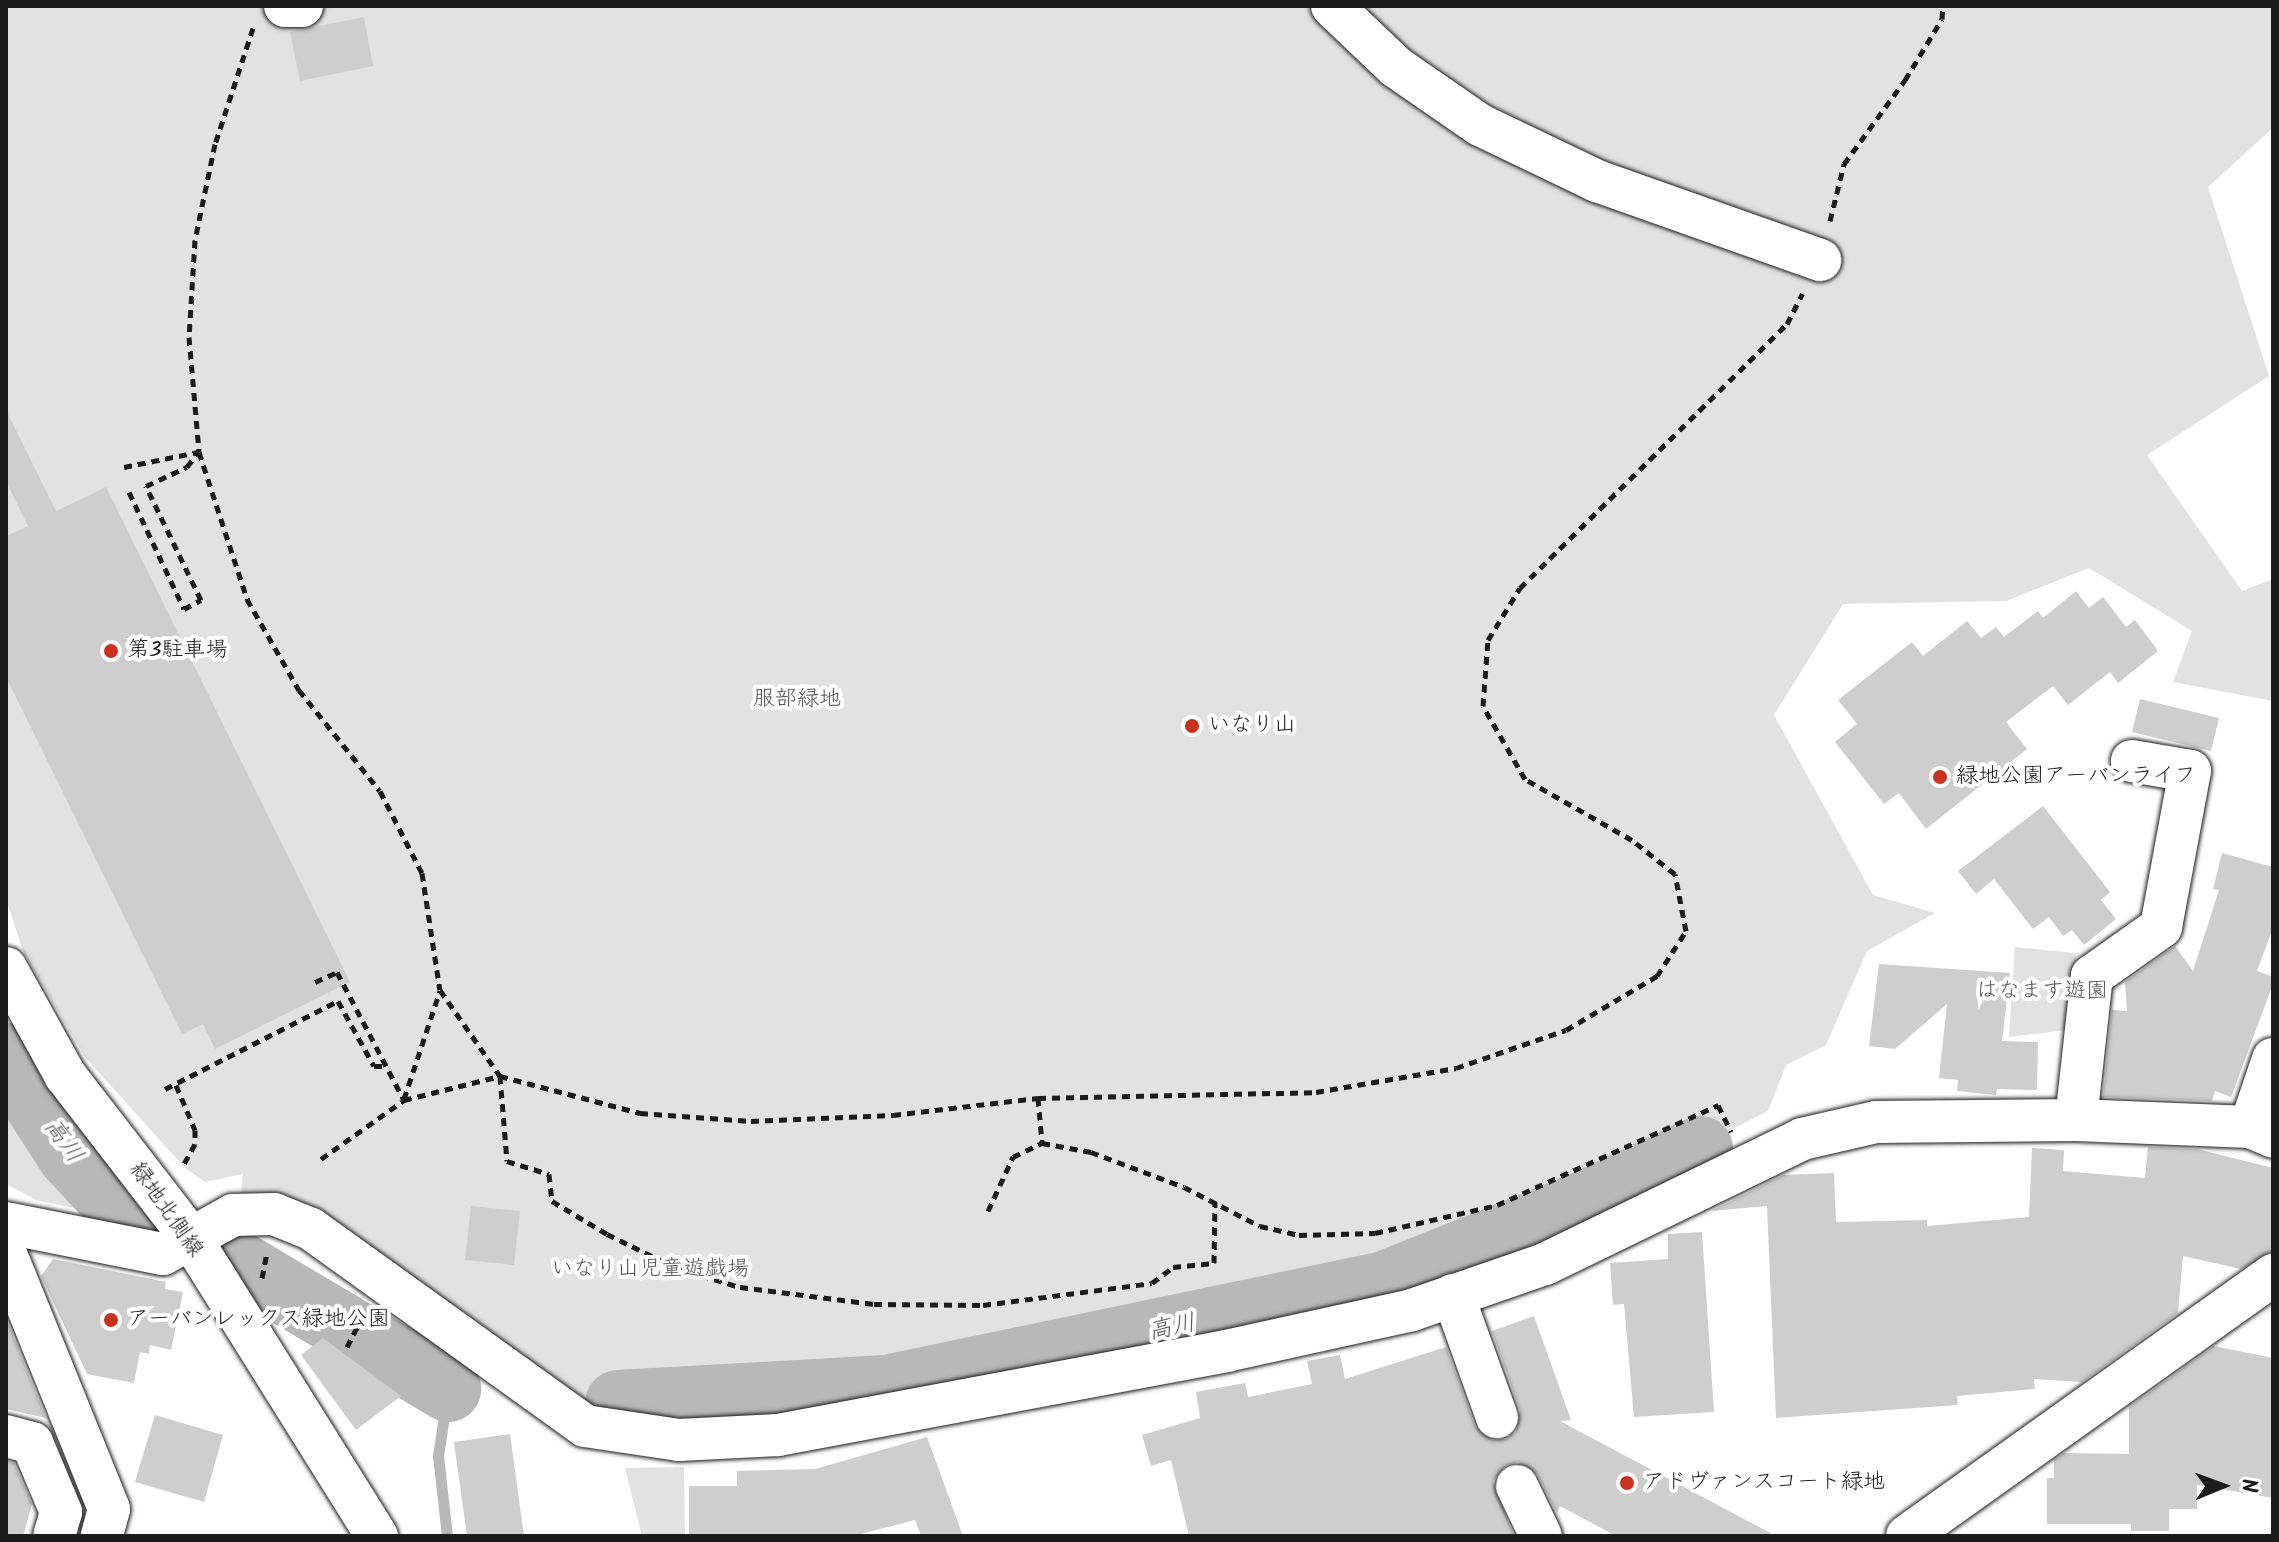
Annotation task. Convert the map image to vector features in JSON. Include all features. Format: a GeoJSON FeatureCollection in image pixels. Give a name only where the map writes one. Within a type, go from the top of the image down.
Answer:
{"type":"FeatureCollection","features":[{"type":"Feature","properties":{"kind":"street"},"geometry":{"type":"LineString","coordinates":[[270,13],[302,6]]}},
{"type":"Feature","properties":{"kind":"street"},"geometry":{"type":"LineString","coordinates":[[1332,6],[1396,67],[1480,125],[1597,181],[1820,260]]}},
{"type":"Feature","properties":{"kind":"street"},"geometry":{"type":"LineString","coordinates":[[2076,1120],[2092,976],[2161,927],[2190,771],[2132,761]]}},
{"type":"Feature","properties":{"kind":"street","name":"緑地北側線"},"geometry":{"type":"LineString","coordinates":[[6,968],[65,1075],[190,1237],[377,1536]]}},
{"type":"Feature","properties":{"kind":"street"},"geometry":{"type":"LineString","coordinates":[[6,1223],[163,1254],[233,1215],[274,1214],[311,1229],[585,1426],[679,1440],[778,1435],[1196,1357],[1412,1310],[1545,1264],[1802,1139],[1876,1122],[2076,1120],[2262,1132],[2273,1059]]}},
{"type":"Feature","properties":{"kind":"street"},"geometry":{"type":"LineString","coordinates":[[6,1254],[109,1509],[102,1536]]}},
{"type":"Feature","properties":{"kind":"street"},"geometry":{"type":"LineString","coordinates":[[1916,1533],[2273,1275]]}},
{"type":"Feature","properties":{"kind":"street"},"geometry":{"type":"LineString","coordinates":[[1453,1295],[1497,1417]]}},
{"type":"Feature","properties":{"kind":"street"},"geometry":{"type":"LineString","coordinates":[[6,1436],[32,1443],[61,1512],[54,1536]]}},
{"type":"Feature","properties":{"kind":"street"},"geometry":{"type":"LineString","coordinates":[[1517,1486],[1541,1536]]}},
{"type":"Feature","properties":{"kind":"path"},"geometry":{"type":"LineString","coordinates":[[321,1159],[404,1100],[500,1076],[640,1113],[751,1121],[893,1115],[1038,1098],[1316,1092],[1456,1068],[1566,1030],[1657,976],[1686,931],[1675,874],[1632,840],[1525,779],[1483,706],[1488,640],[1520,588],[1787,324],[1820,260],[1844,164],[1905,80],[1942,19],[1943,6]]}},
{"type":"Feature","properties":{"kind":"path"},"geometry":{"type":"LineString","coordinates":[[270,13],[215,144],[195,240],[189,337],[199,452],[247,599],[299,690],[380,791],[422,873],[440,990],[500,1076],[507,1161],[549,1174],[552,1201],[674,1267],[740,1287],[817,1301],[983,1305],[1120,1290],[1152,1283],[1173,1267],[1214,1263],[1215,1202]]}},
{"type":"Feature","properties":{"kind":"path"},"geometry":{"type":"LineString","coordinates":[[124,467],[199,452]]}},
{"type":"Feature","properties":{"kind":"path"},"geometry":{"type":"LineString","coordinates":[[129,492],[184,609],[201,600],[146,486],[187,467],[199,452]]}},
{"type":"Feature","properties":{"kind":"path"},"geometry":{"type":"LineString","coordinates":[[315,982],[337,972],[404,1100]]}},
{"type":"Feature","properties":{"kind":"path"},"geometry":{"type":"LineString","coordinates":[[334,990],[374,1066],[387,1066]]}},
{"type":"Feature","properties":{"kind":"path"},"geometry":{"type":"LineString","coordinates":[[404,1100],[440,990]]}},
{"type":"Feature","properties":{"kind":"path"},"geometry":{"type":"LineString","coordinates":[[165,1089],[338,1001]]}},
{"type":"Feature","properties":{"kind":"path"},"geometry":{"type":"LineString","coordinates":[[176,1084],[195,1130],[195,1144],[180,1173]]}},
{"type":"Feature","properties":{"kind":"path"},"geometry":{"type":"LineString","coordinates":[[1038,1098],[1042,1143]]}},
{"type":"Feature","properties":{"kind":"path"},"geometry":{"type":"LineString","coordinates":[[988,1211],[1013,1157],[1042,1143],[1091,1152],[1215,1202],[1260,1226],[1299,1235],[1375,1233],[1497,1205],[1718,1105],[1733,1137]]}},
{"type":"Feature","properties":{"kind":"path"},"geometry":{"type":"LineString","coordinates":[[260,1287],[270,1242]]}},
{"type":"Feature","properties":{"kind":"path"},"geometry":{"type":"LineString","coordinates":[[347,1347],[368,1305]]}},
{"type":"Feature","properties":{"kind":"green space","name":"服部緑地"},"geometry":{"type":"Polygon","coordinates":[[[6,6],[2273,6],[2273,128],[2208,187],[2269,376],[2147,455],[2242,591],[2273,579],[2273,701],[2173,682],[2192,631],[2089,568],[2006,601],[1843,604],[1774,715],[1873,895],[1935,913],[1867,951],[1826,1045],[1786,1065],[1768,1111],[1406,1294],[750,1416],[670,1423],[588,1410],[284,1196],[241,1193],[243,1174],[205,1182],[185,1168],[85,1057],[23,951],[6,899],[6,6]]]}},
{"type":"Feature","properties":{"kind":"green space","name":"はなます遊園"},"geometry":{"type":"Polygon","coordinates":[[[2015,947],[2076,953],[2068,1030],[2009,1037],[2015,947]]]}},
{"type":"Feature","properties":{"kind":"green space"},"geometry":{"type":"Polygon","coordinates":[[[6,1078],[62,1164],[98,1200],[88,1211],[36,1200],[6,1184],[6,1078]]]}},
{"type":"Feature","properties":{"kind":"green space"},"geometry":{"type":"Polygon","coordinates":[[[684,1467],[685,1536],[642,1536],[625,1468],[684,1467]]]}},
{"type":"Feature","properties":{"kind":"building"},"geometry":{"type":"Polygon","coordinates":[[[364,17],[373,66],[300,81],[290,32],[364,17]]]}},
{"type":"Feature","properties":{"kind":"building"},"geometry":{"type":"Polygon","coordinates":[[[6,410],[56,511],[106,487],[350,982],[215,1049],[203,1024],[182,1034],[6,677],[6,536],[28,526],[6,481],[6,410]]]}},
{"type":"Feature","properties":{"kind":"building","name":"緑地公園アーバンライフ"},"geometry":{"type":"Polygon","coordinates":[[[2076,591],[2089,608],[2103,597],[2126,627],[2135,620],[2158,651],[2118,683],[2110,672],[2068,705],[2053,686],[2006,722],[2027,749],[1926,829],[1899,793],[1884,804],[1835,742],[1857,724],[1838,700],[1912,642],[1923,656],[1967,621],[1981,638],[1996,627],[2004,637],[2038,611],[2043,618],[2076,591]]]}},
{"type":"Feature","properties":{"kind":"building"},"geometry":{"type":"Polygon","coordinates":[[[2140,699],[2219,718],[2211,751],[2132,732],[2140,699]]]}},
{"type":"Feature","properties":{"kind":"building"},"geometry":{"type":"Polygon","coordinates":[[[2043,806],[2110,892],[2101,900],[2116,919],[2084,945],[2072,930],[2063,936],[2049,917],[2033,929],[1994,879],[1976,894],[1958,871],[2043,806]]]}},
{"type":"Feature","properties":{"kind":"building"},"geometry":{"type":"Polygon","coordinates":[[[2222,853],[2273,867],[2273,928],[2257,971],[2273,977],[2273,984],[2231,1097],[2215,1091],[2212,1101],[2103,1097],[2112,1010],[2127,1011],[2125,982],[2175,946],[2193,971],[2219,890],[2213,889],[2222,853]]]}},
{"type":"Feature","properties":{"kind":"building"},"geometry":{"type":"Polygon","coordinates":[[[1879,964],[2010,973],[2002,1041],[2038,1042],[2037,1090],[1997,1089],[1996,1095],[1957,1091],[1958,1080],[1939,1078],[1947,1004],[1895,1049],[1869,1046],[1879,964]]]}},
{"type":"Feature","properties":{"kind":"building"},"geometry":{"type":"Polygon","coordinates":[[[2148,1147],[2197,1149],[2273,1168],[2273,1251],[2241,1269],[2183,1256],[2178,1313],[2082,1382],[2034,1379],[2035,1389],[1957,1396],[1958,1405],[1776,1418],[1767,1206],[1711,1211],[1783,1175],[1834,1173],[1836,1222],[1927,1220],[1927,1226],[2029,1217],[2032,1148],[2064,1150],[2063,1171],[2145,1178],[2148,1147]]]}},
{"type":"Feature","properties":{"kind":"building"},"geometry":{"type":"Polygon","coordinates":[[[471,1206],[520,1211],[514,1265],[465,1260],[471,1206]]]}},
{"type":"Feature","properties":{"kind":"building"},"geometry":{"type":"Polygon","coordinates":[[[1702,1232],[1714,1412],[1634,1417],[1624,1304],[1613,1305],[1610,1263],[1668,1259],[1668,1234],[1702,1232]]]}},
{"type":"Feature","properties":{"kind":"building","name":"アーバンレックス緑地公園"},"geometry":{"type":"Polygon","coordinates":[[[53,1259],[166,1282],[165,1289],[183,1292],[171,1350],[150,1345],[149,1354],[140,1352],[134,1383],[87,1374],[41,1276],[53,1259]]]}},
{"type":"Feature","properties":{"kind":"building"},"geometry":{"type":"Polygon","coordinates":[[[1534,1316],[1571,1420],[1560,1421],[1776,1536],[1616,1536],[1560,1506],[1557,1513],[1538,1475],[1518,1462],[1506,1465],[1493,1481],[1514,1536],[1189,1536],[1171,1460],[1151,1466],[1142,1435],[1200,1418],[1196,1392],[1245,1383],[1248,1397],[1312,1384],[1307,1361],[1340,1355],[1345,1379],[1446,1347],[1475,1426],[1492,1440],[1506,1439],[1516,1432],[1520,1410],[1492,1331],[1534,1316]]]}},
{"type":"Feature","properties":{"kind":"building"},"geometry":{"type":"Polygon","coordinates":[[[6,1318],[46,1418],[6,1409],[6,1318]]]}},
{"type":"Feature","properties":{"kind":"building"},"geometry":{"type":"Polygon","coordinates":[[[323,1338],[401,1396],[356,1430],[301,1355],[323,1338]]]}},
{"type":"Feature","properties":{"kind":"building"},"geometry":{"type":"Polygon","coordinates":[[[2214,1346],[2273,1358],[2273,1498],[2197,1485],[2197,1509],[2169,1509],[2169,1531],[2131,1531],[2131,1524],[2047,1524],[2047,1478],[2054,1478],[2054,1460],[2064,1453],[2129,1454],[2129,1407],[2214,1346]]]}},
{"type":"Feature","properties":{"kind":"building"},"geometry":{"type":"Polygon","coordinates":[[[155,1415],[223,1435],[204,1502],[135,1482],[155,1415]]]}},
{"type":"Feature","properties":{"kind":"building"},"geometry":{"type":"Polygon","coordinates":[[[510,1434],[524,1536],[467,1536],[454,1442],[510,1434]]]}},
{"type":"Feature","properties":{"kind":"building"},"geometry":{"type":"Polygon","coordinates":[[[927,1437],[963,1536],[921,1536],[915,1520],[853,1536],[689,1536],[689,1486],[737,1486],[737,1471],[815,1469],[927,1437]]]}},
{"type":"Feature","properties":{"kind":"building"},"geometry":{"type":"Polygon","coordinates":[[[6,1461],[14,1463],[32,1504],[23,1536],[6,1536],[6,1461]]]}},
{"type":"Feature","properties":{"kind":"waterway","name":"高川"},"geometry":{"type":"LineString","coordinates":[[6,1056],[70,1155],[109,1197],[134,1211]]}},
{"type":"Feature","properties":{"kind":"waterway","name":"高川"},"geometry":{"type":"LineString","coordinates":[[618,1403],[886,1388],[1385,1284],[1580,1206],[1700,1149]]}},
{"type":"Feature","properties":{"kind":"waterway","name":"高川"},"geometry":{"type":"LineString","coordinates":[[237,1263],[448,1389]]}},
{"type":"Feature","properties":{"kind":"waterway"},"geometry":{"type":"LineString","coordinates":[[447,1536],[438,1456],[448,1389]]}},
{"type":"Feature","properties":{"kind":"place","name":"第3駐車場"},"geometry":{"type":"Point","coordinates":[111,651]}},
{"type":"Feature","properties":{"kind":"place","name":"いなり山"},"geometry":{"type":"Point","coordinates":[1192,726]}},
{"type":"Feature","properties":{"kind":"place","name":"緑地公園アーバンライフ"},"geometry":{"type":"Point","coordinates":[1940,777]}},
{"type":"Feature","properties":{"kind":"place","name":"アーバンレックス緑地公園"},"geometry":{"type":"Point","coordinates":[111,1320]}},
{"type":"Feature","properties":{"kind":"place","name":"アドヴァンスコート緑地"},"geometry":{"type":"Point","coordinates":[1627,1483]}},
{"type":"Feature","properties":{"kind":"park label","name":"いなり山児童遊戯場"},"geometry":{"type":"Point","coordinates":[650,1270]}}]}
